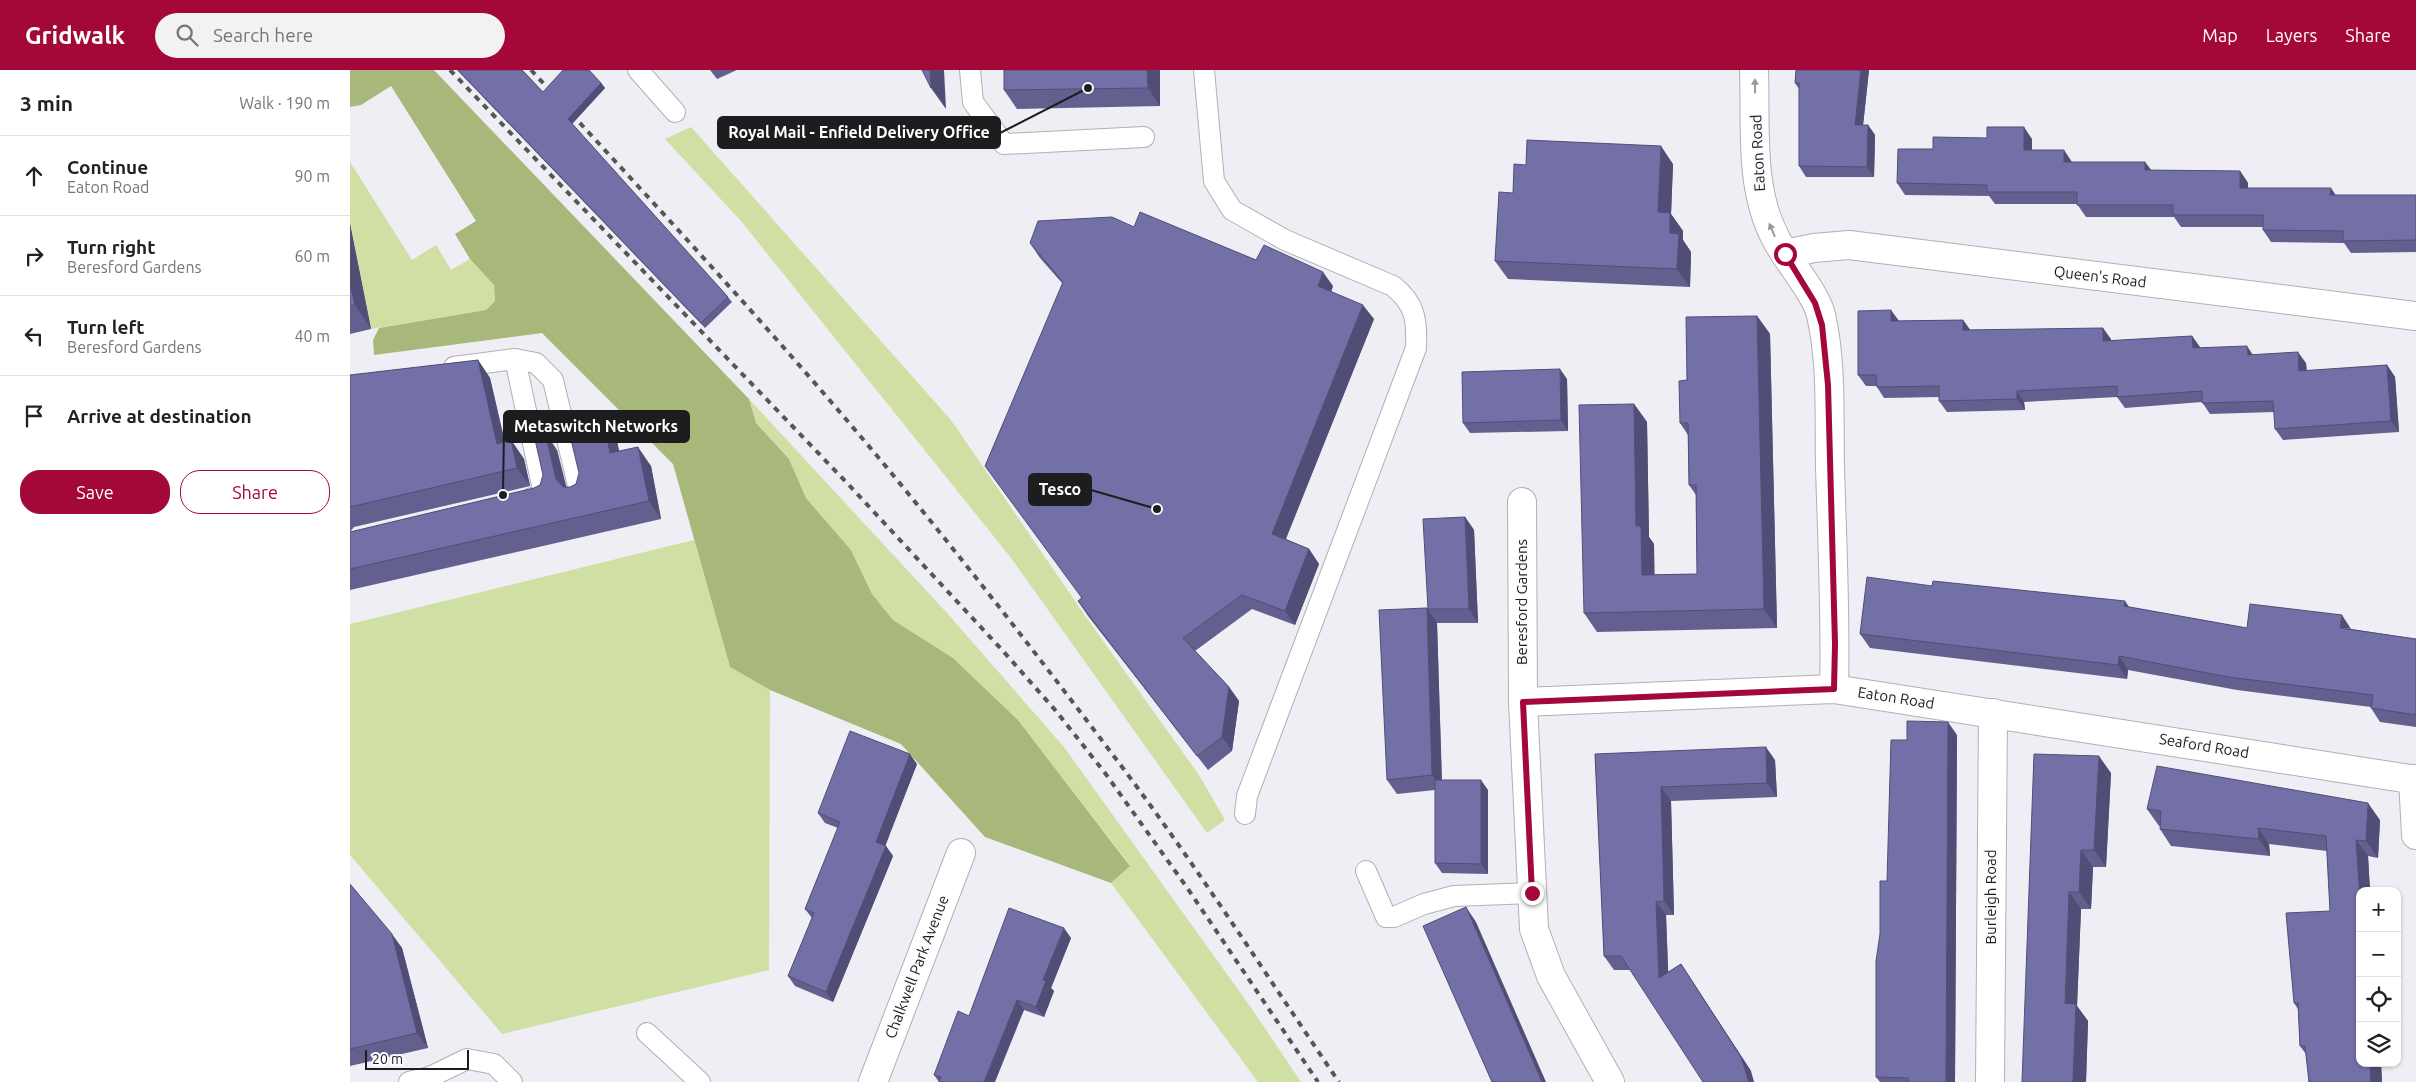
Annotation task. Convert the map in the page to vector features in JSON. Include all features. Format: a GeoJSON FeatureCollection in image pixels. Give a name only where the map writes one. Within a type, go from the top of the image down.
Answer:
{"type":"FeatureCollection","features":[{"type":"Feature","properties":{"kind":"street","name":"Eaton Road"},"geometry":{"type":"LineString","coordinates":[[1754,70],[1757,173],[1760,197],[1775,238],[1815,303],[1822,325],[1828,385],[1835,644],[1834,689],[1993,713]]}},
{"type":"Feature","properties":{"kind":"street","name":"Queen's Road"},"geometry":{"type":"LineString","coordinates":[[1785,254],[1814,248],[1849,246],[2416,316]]}},
{"type":"Feature","properties":{"kind":"street","name":"Beresford Gardens"},"geometry":{"type":"LineString","coordinates":[[1522,502],[1523,702],[1534,929],[1551,976],[1610,1082]]}},
{"type":"Feature","properties":{"kind":"street"},"geometry":{"type":"LineString","coordinates":[[1523,702],[1834,689]]}},
{"type":"Feature","properties":{"kind":"street","name":"Seaford Road"},"geometry":{"type":"LineString","coordinates":[[1993,713],[2414,780]]}},
{"type":"Feature","properties":{"kind":"street","name":"Burleigh Road"},"geometry":{"type":"LineString","coordinates":[[1990,1082],[1993,713]]}},
{"type":"Feature","properties":{"kind":"street"},"geometry":{"type":"LineString","coordinates":[[2414,780],[2416,835]]}},
{"type":"Feature","properties":{"kind":"street","name":"Chalkwell Park Avenue"},"geometry":{"type":"LineString","coordinates":[[873,1082],[961,853]]}},
{"type":"Feature","properties":{"kind":"lane"},"geometry":{"type":"LineString","coordinates":[[638,70],[675,112]]}},
{"type":"Feature","properties":{"kind":"lane"},"geometry":{"type":"LineString","coordinates":[[970,70],[973,102],[1004,144],[1144,138]]}},
{"type":"Feature","properties":{"kind":"lane"},"geometry":{"type":"LineString","coordinates":[[1204,70],[1214,180],[1232,210],[1285,240],[1393,286],[1405,296],[1417,320],[1416,348],[1247,796],[1245,814]]}},
{"type":"Feature","properties":{"kind":"lane"},"geometry":{"type":"LineString","coordinates":[[436,369],[516,359],[536,363],[553,380],[580,494]]}},
{"type":"Feature","properties":{"kind":"lane"},"geometry":{"type":"LineString","coordinates":[[516,359],[544,495],[516,502]]}},
{"type":"Feature","properties":{"kind":"lane"},"geometry":{"type":"LineString","coordinates":[[1366,871],[1386,917],[1394,917],[1424,904],[1454,896],[1532,893]]}},
{"type":"Feature","properties":{"kind":"lane"},"geometry":{"type":"LineString","coordinates":[[647,1033],[700,1082]]}},
{"type":"Feature","properties":{"kind":"lane"},"geometry":{"type":"LineString","coordinates":[[409,1082],[430,1076],[466,1059],[494,1064],[512,1082]]}},
{"type":"Feature","properties":{"kind":"green space"},"geometry":{"type":"Polygon","coordinates":[[[350,70],[434,70],[749,399],[756,423],[789,459],[806,498],[851,550],[872,594],[893,620],[953,658],[1018,720],[1130,866],[1111,883],[985,837],[901,744],[770,690],[730,667],[673,464],[542,333],[374,355],[373,340],[379,328],[486,310],[495,301],[494,285],[470,259],[455,234],[476,221],[391,86],[361,105],[350,107],[350,70]]]}},
{"type":"Feature","properties":{"kind":"green space"},"geometry":{"type":"Polygon","coordinates":[[[691,127],[951,420],[1086,617],[1199,775],[1225,820],[1207,833],[1011,558],[741,221],[665,139],[691,127]]]}},
{"type":"Feature","properties":{"kind":"green space"},"geometry":{"type":"Polygon","coordinates":[[[350,162],[412,260],[436,245],[451,270],[470,259],[494,285],[495,301],[486,310],[371,329],[350,224],[350,162]]]}},
{"type":"Feature","properties":{"kind":"green space"},"geometry":{"type":"Polygon","coordinates":[[[749,399],[947,613],[1064,747],[1252,1009],[1301,1082],[1258,1082],[1111,883],[1130,865],[1018,720],[953,658],[893,620],[872,594],[851,550],[806,498],[789,459],[756,423],[749,399]]]}},
{"type":"Feature","properties":{"kind":"green space"},"geometry":{"type":"Polygon","coordinates":[[[694,540],[730,667],[770,690],[769,970],[502,1034],[350,855],[350,624],[694,540]]]}},
{"type":"Feature","properties":{"kind":"building"},"geometry":{"type":"Polygon","coordinates":[[[458,70],[522,70],[543,92],[563,70],[589,70],[601,83],[568,119],[728,297],[701,323],[458,70]]]}},
{"type":"Feature","properties":{"kind":"building"},"geometry":{"type":"Polygon","coordinates":[[[922,70],[930,70],[931,88],[922,70]]]}},
{"type":"Feature","properties":{"kind":"building"},"geometry":{"type":"Polygon","coordinates":[[[1004,70],[1147,70],[1148,88],[1004,90],[1004,70]]]}},
{"type":"Feature","properties":{"kind":"building"},"geometry":{"type":"Polygon","coordinates":[[[1796,70],[1861,70],[1855,125],[1868,125],[1867,167],[1799,166],[1799,83],[1795,83],[1796,70]]]}},
{"type":"Feature","properties":{"kind":"building"},"geometry":{"type":"Polygon","coordinates":[[[1987,127],[2024,127],[2024,150],[2064,150],[2064,162],[2145,162],[2145,170],[2240,171],[2240,188],[2331,188],[2330,195],[2416,195],[2416,240],[2343,241],[2343,231],[2263,230],[2263,215],[2173,215],[2173,205],[2077,205],[2077,192],[1987,192],[1987,185],[1897,183],[1898,149],[1933,149],[1933,137],[1987,138],[1987,127]]]}},
{"type":"Feature","properties":{"kind":"building"},"geometry":{"type":"Polygon","coordinates":[[[1527,140],[1661,146],[1658,212],[1670,213],[1670,233],[1679,234],[1677,269],[1495,261],[1499,192],[1513,193],[1514,164],[1526,165],[1527,140]]]}},
{"type":"Feature","properties":{"kind":"building"},"geometry":{"type":"Polygon","coordinates":[[[1140,212],[1256,260],[1264,245],[1323,272],[1318,286],[1363,305],[1272,534],[1309,549],[1285,611],[1242,595],[1183,638],[1229,687],[1222,737],[1197,756],[1078,601],[1082,598],[985,466],[1063,282],[1030,243],[1038,221],[1112,217],[1134,227],[1140,212]]]}},
{"type":"Feature","properties":{"kind":"building"},"geometry":{"type":"Polygon","coordinates":[[[350,283],[355,305],[350,306],[350,283]]]}},
{"type":"Feature","properties":{"kind":"building"},"geometry":{"type":"Polygon","coordinates":[[[1891,310],[1891,321],[1963,320],[1963,330],[2103,328],[2103,341],[2192,336],[2193,348],[2247,346],[2248,355],[2298,352],[2299,371],[2387,365],[2391,421],[2275,429],[2273,401],[2202,403],[2202,391],[2117,397],[2117,386],[2017,391],[2017,399],[1939,401],[1939,386],[1877,387],[1876,375],[1858,375],[1858,311],[1891,310]]]}},
{"type":"Feature","properties":{"kind":"building"},"geometry":{"type":"Polygon","coordinates":[[[1757,316],[1764,609],[1584,613],[1579,405],[1634,404],[1636,526],[1641,526],[1642,575],[1697,574],[1696,485],[1689,485],[1688,423],[1680,423],[1679,381],[1687,380],[1686,317],[1757,316]]]}},
{"type":"Feature","properties":{"kind":"building"},"geometry":{"type":"Polygon","coordinates":[[[478,360],[497,444],[511,440],[517,468],[350,507],[350,375],[478,360]]]}},
{"type":"Feature","properties":{"kind":"building"},"geometry":{"type":"Polygon","coordinates":[[[1560,369],[1561,420],[1463,423],[1462,372],[1560,369]]]}},
{"type":"Feature","properties":{"kind":"building"},"geometry":{"type":"Polygon","coordinates":[[[603,418],[610,453],[638,447],[649,501],[350,569],[350,532],[540,485],[543,475],[534,435],[545,432],[556,479],[563,487],[570,487],[576,484],[579,473],[568,427],[603,418]]]}},
{"type":"Feature","properties":{"kind":"building"},"geometry":{"type":"Polygon","coordinates":[[[1465,517],[1469,609],[1428,609],[1423,519],[1465,517]]]}},
{"type":"Feature","properties":{"kind":"building"},"geometry":{"type":"Polygon","coordinates":[[[1867,577],[1932,586],[1933,581],[2125,601],[2124,606],[2247,628],[2250,604],[2342,615],[2340,628],[2416,639],[2416,715],[2371,708],[2373,695],[2228,677],[2119,656],[2118,665],[1860,634],[1867,577]]]}},
{"type":"Feature","properties":{"kind":"building"},"geometry":{"type":"Polygon","coordinates":[[[1427,608],[1432,775],[1387,780],[1379,610],[1427,608]]]}},
{"type":"Feature","properties":{"kind":"building"},"geometry":{"type":"Polygon","coordinates":[[[1907,721],[1948,722],[1946,1082],[1908,1082],[1908,1078],[1876,1077],[1876,961],[1880,934],[1880,881],[1887,881],[1891,740],[1907,740],[1907,721]]]}},
{"type":"Feature","properties":{"kind":"building"},"geometry":{"type":"Polygon","coordinates":[[[850,731],[910,754],[876,842],[886,846],[826,992],[788,976],[814,913],[805,909],[840,822],[818,813],[850,731]]]}},
{"type":"Feature","properties":{"kind":"building"},"geometry":{"type":"Polygon","coordinates":[[[1766,747],[1767,783],[1661,787],[1664,901],[1656,902],[1659,978],[1681,964],[1741,1057],[1749,1082],[1703,1082],[1621,956],[1604,956],[1595,754],[1766,747]]]}},
{"type":"Feature","properties":{"kind":"building"},"geometry":{"type":"Polygon","coordinates":[[[2034,754],[2099,756],[2094,850],[2081,850],[2079,892],[2069,892],[2065,1003],[2076,1004],[2073,1082],[2022,1082],[2034,754]]]}},
{"type":"Feature","properties":{"kind":"building"},"geometry":{"type":"Polygon","coordinates":[[[2157,766],[2368,803],[2366,841],[2356,840],[2359,887],[2356,887],[2356,1067],[2370,1067],[2371,1082],[2309,1082],[2305,1046],[2300,1046],[2298,1003],[2294,1003],[2286,913],[2330,911],[2326,836],[2258,828],[2259,839],[2160,829],[2161,811],[2147,809],[2157,766]]]}},
{"type":"Feature","properties":{"kind":"building"},"geometry":{"type":"Polygon","coordinates":[[[1435,780],[1481,780],[1481,864],[1435,863],[1435,780]]]}},
{"type":"Feature","properties":{"kind":"building"},"geometry":{"type":"Polygon","coordinates":[[[350,884],[392,934],[417,1033],[350,1049],[350,884]]]}},
{"type":"Feature","properties":{"kind":"building"},"geometry":{"type":"Polygon","coordinates":[[[1466,907],[1542,1082],[1492,1082],[1423,926],[1466,907]]]}},
{"type":"Feature","properties":{"kind":"building"},"geometry":{"type":"Polygon","coordinates":[[[1009,908],[1064,928],[1043,980],[1046,981],[1036,1007],[1017,1000],[984,1082],[939,1082],[941,1077],[934,1075],[958,1011],[969,1016],[1009,908]]]}},
{"type":"Feature","properties":{"kind":"railway"},"geometry":{"type":"LineString","coordinates":[[450,70],[848,484],[1056,711],[1105,773],[1188,889],[1318,1082]]}},
{"type":"Feature","properties":{"kind":"railway"},"geometry":{"type":"LineString","coordinates":[[531,70],[797,363],[883,463],[971,571],[1143,795],[1339,1082]]}},
{"type":"Feature","properties":{"kind":"place","name":"Royal Mail - Enfield Delivery Office"},"geometry":{"type":"Point","coordinates":[1088,88]}},
{"type":"Feature","properties":{"kind":"place","name":"Metaswitch Networks"},"geometry":{"type":"Point","coordinates":[503,495]}},
{"type":"Feature","properties":{"kind":"place","name":"Tesco"},"geometry":{"type":"Point","coordinates":[1157,509]}},
{"type":"Feature","properties":{"kind":"route"},"geometry":{"type":"LineString","coordinates":[[1532,893],[1523,702],[1834,689],[1835,644],[1828,385],[1822,325],[1820,312],[1785,254]]}}]}
